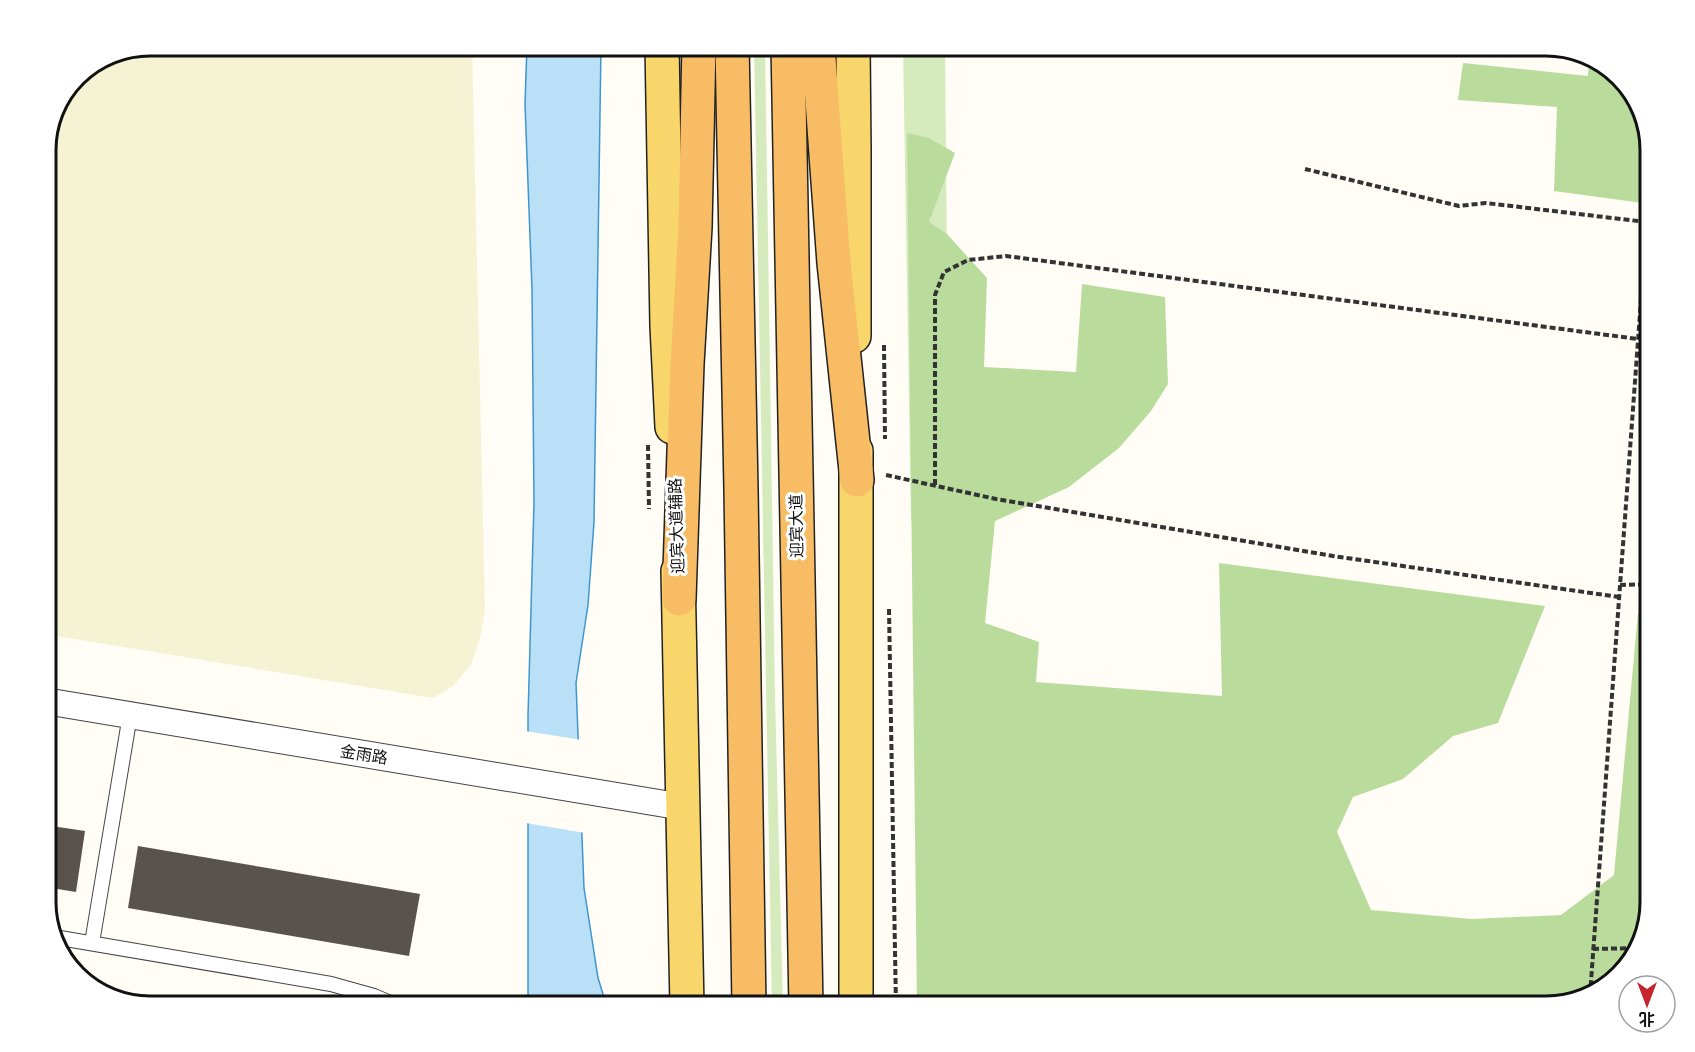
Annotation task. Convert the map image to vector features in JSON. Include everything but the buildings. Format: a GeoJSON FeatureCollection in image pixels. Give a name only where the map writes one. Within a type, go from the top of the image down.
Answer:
{"type":"FeatureCollection","features":[{"type":"Feature","properties":{"kind":"highway"},"geometry":{"type":"LineString","coordinates":[[679,599],[687,364],[695,227],[699,56]]}},
{"type":"Feature","properties":{"kind":"highway"},"geometry":{"type":"LineString","coordinates":[[732,56],[749,996]]}},
{"type":"Feature","properties":{"kind":"highway","name":"迎宾大道"},"geometry":{"type":"LineString","coordinates":[[788,56],[806,996]]}},
{"type":"Feature","properties":{"kind":"highway"},"geometry":{"type":"LineString","coordinates":[[819,56],[834,263],[871,478]]}},
{"type":"Feature","properties":{"kind":"main road","name":"迎宾大道辅路"},"geometry":{"type":"LineString","coordinates":[[662,56],[667,326],[679,599],[687,996]]}},
{"type":"Feature","properties":{"kind":"main road"},"geometry":{"type":"LineString","coordinates":[[853,56],[855,151],[853,280],[871,478],[856,996]]}},
{"type":"Feature","properties":{"kind":"street","name":"金雨路"},"geometry":{"type":"LineString","coordinates":[[56,703],[683,807]]}},
{"type":"Feature","properties":{"kind":"lane"},"geometry":{"type":"LineString","coordinates":[[92,943],[130,715]]}},
{"type":"Feature","properties":{"kind":"lane"},"geometry":{"type":"LineString","coordinates":[[62,938],[331,984],[374,996]]}},
{"type":"Feature","properties":{"kind":"path"},"geometry":{"type":"LineString","coordinates":[[1305,169],[1459,206],[1486,203],[1639,221]]}},
{"type":"Feature","properties":{"kind":"path"},"geometry":{"type":"LineString","coordinates":[[935,485],[935,295],[944,272],[968,260],[1006,256],[1638,339]]}},
{"type":"Feature","properties":{"kind":"path"},"geometry":{"type":"LineString","coordinates":[[1591,985],[1639,323]]}},
{"type":"Feature","properties":{"kind":"path"},"geometry":{"type":"LineString","coordinates":[[871,478],[935,485],[1007,501],[1333,556],[1619,597]]}},
{"type":"Feature","properties":{"kind":"path"},"geometry":{"type":"LineString","coordinates":[[1620,585],[1640,584]]}},
{"type":"Feature","properties":{"kind":"path"},"geometry":{"type":"LineString","coordinates":[[1593,949],[1627,948]]}},
{"type":"Feature","properties":{"kind":"shaded area"},"geometry":{"type":"Polygon","coordinates":[[[150,56],[472,56],[485,610],[480,638],[471,665],[453,686],[433,698],[56,636],[56,143],[65,108],[75,92],[103,68],[131,57],[150,56]]]}},
{"type":"Feature","properties":{"kind":"green space"},"geometry":{"type":"Polygon","coordinates":[[[754,56],[765,56],[775,695],[783,996],[772,996],[754,56]]]}},
{"type":"Feature","properties":{"kind":"green space"},"geometry":{"type":"Polygon","coordinates":[[[903,56],[945,56],[949,471],[911,522],[903,56]]]}},
{"type":"Feature","properties":{"kind":"green space"},"geometry":{"type":"Polygon","coordinates":[[[1463,63],[1588,76],[1589,66],[1603,75],[1620,92],[1632,114],[1639,143],[1639,203],[1554,191],[1557,107],[1458,100],[1463,63]]]}},
{"type":"Feature","properties":{"kind":"green space"},"geometry":{"type":"Polygon","coordinates":[[[907,133],[929,138],[955,153],[929,222],[947,234],[987,278],[984,367],[1076,372],[1082,284],[1165,297],[1168,384],[1151,411],[1119,448],[1069,487],[995,521],[985,623],[1039,642],[1036,682],[1222,696],[1219,563],[1545,606],[1498,723],[1453,736],[1403,779],[1353,797],[1337,832],[1371,910],[1472,919],[1561,915],[1614,875],[1640,613],[1639,915],[1632,938],[1620,960],[1603,977],[1592,984],[1558,996],[917,996],[907,133]]]}},
{"type":"Feature","properties":{"kind":"water"},"geometry":{"type":"Polygon","coordinates":[[[527,56],[601,56],[594,522],[588,605],[576,683],[584,888],[598,978],[604,996],[528,996],[528,716],[534,503],[532,289],[525,104],[527,56]]]}},
{"type":"Feature","properties":{"kind":"pier"},"geometry":{"type":"Polygon","coordinates":[[[525,731],[582,740],[585,833],[526,823],[525,731]]]}}]}
